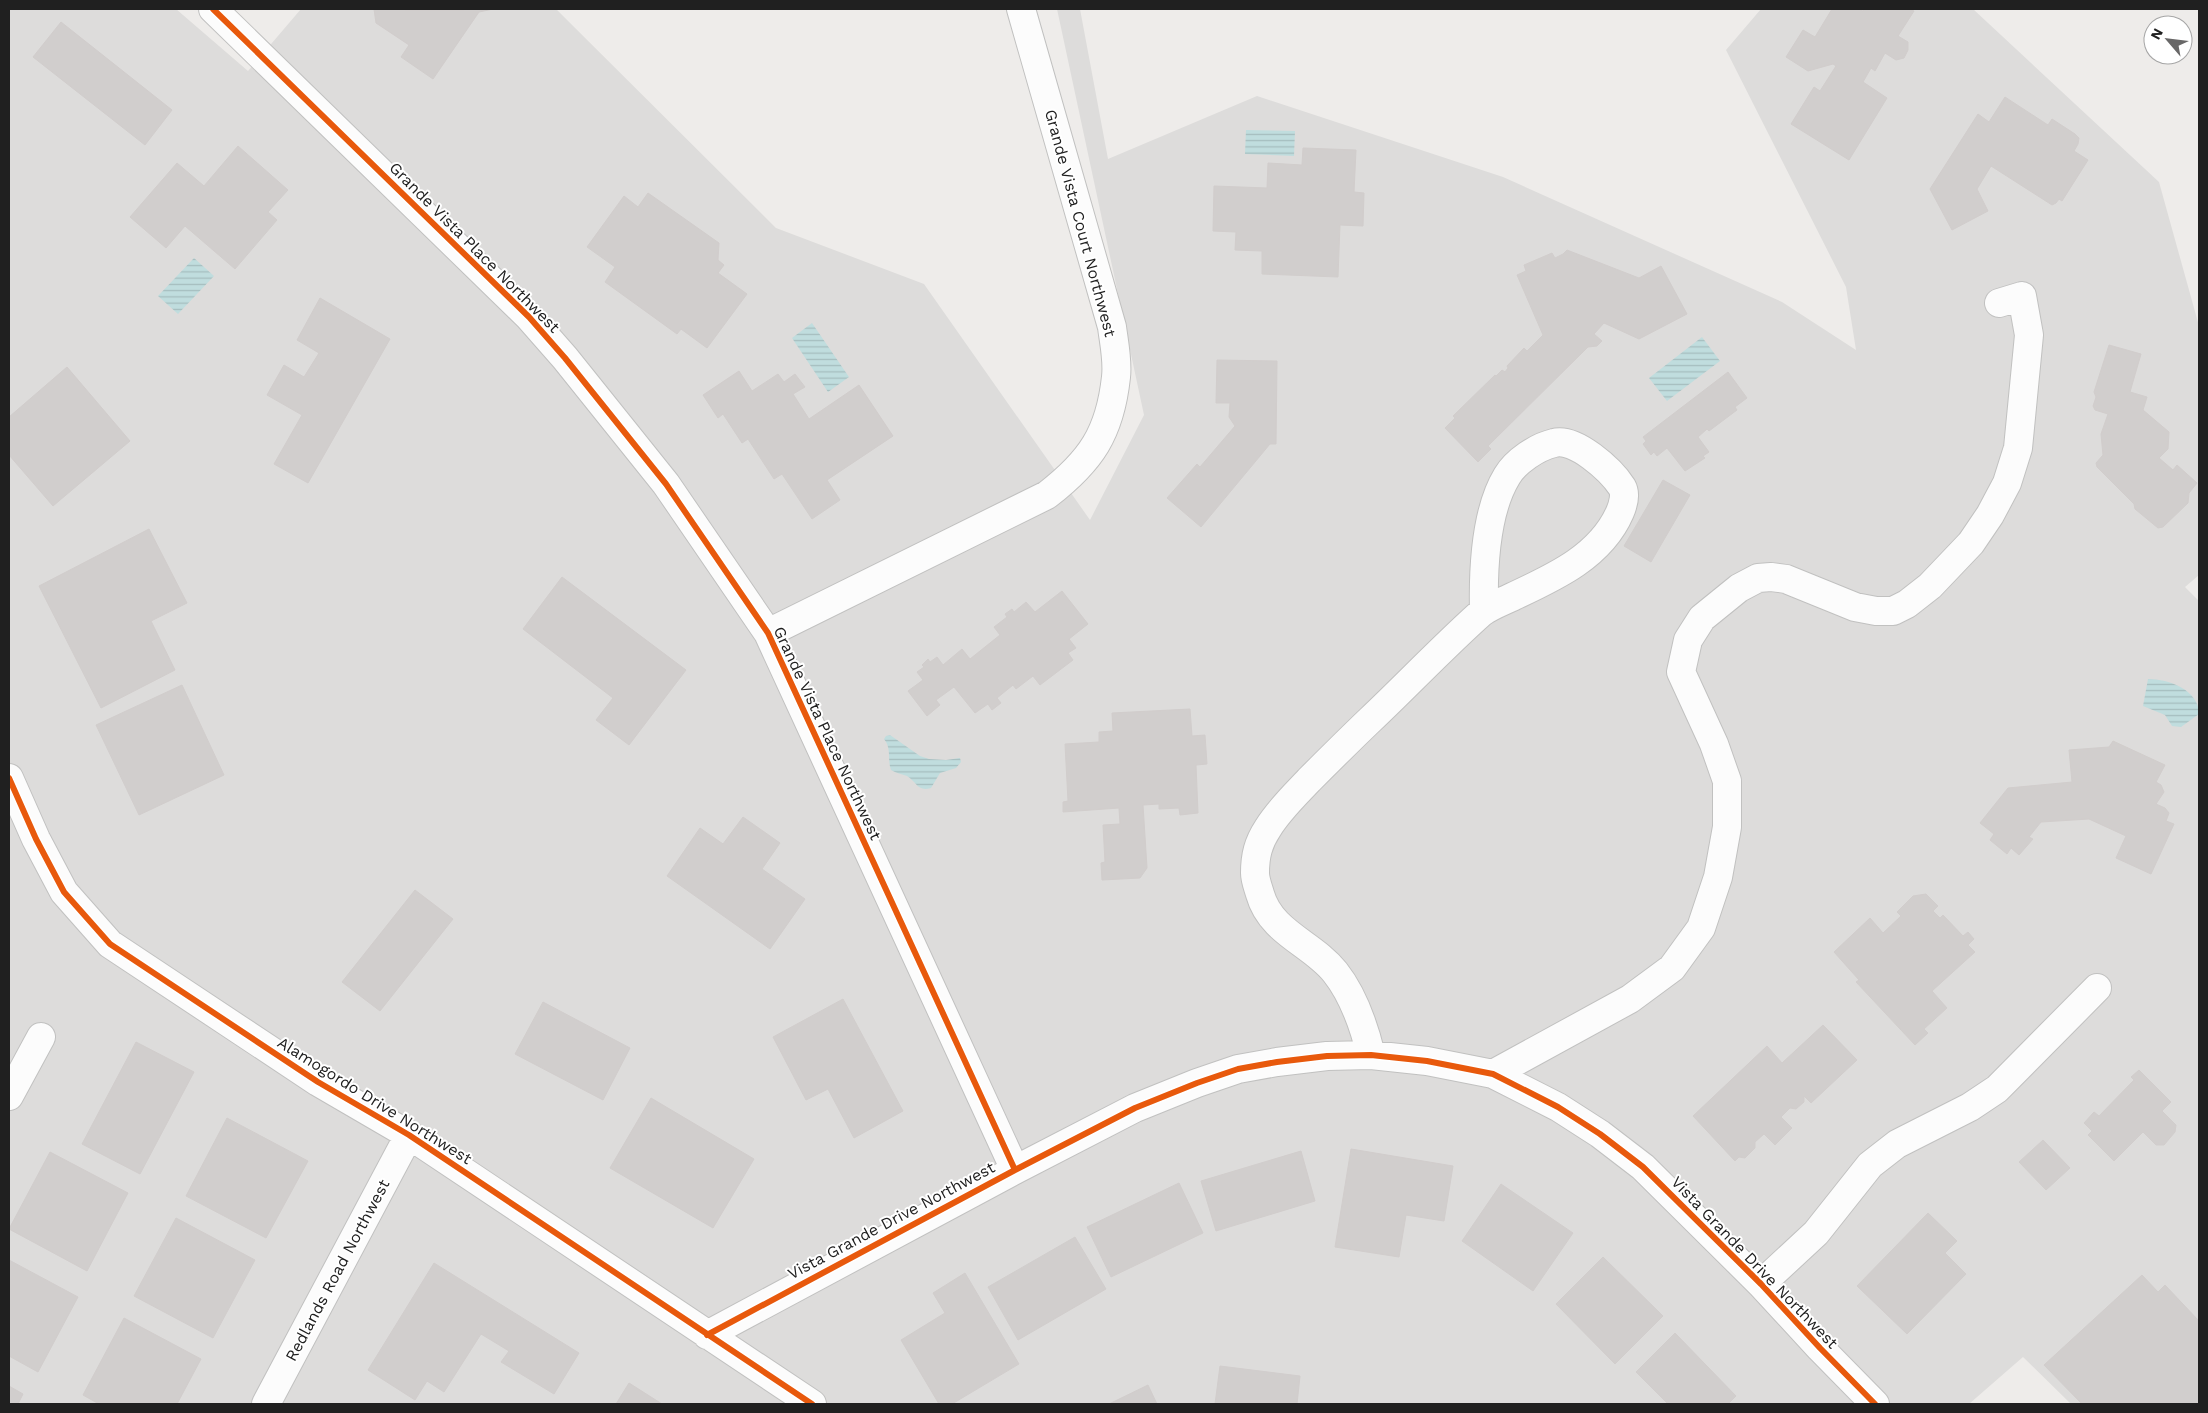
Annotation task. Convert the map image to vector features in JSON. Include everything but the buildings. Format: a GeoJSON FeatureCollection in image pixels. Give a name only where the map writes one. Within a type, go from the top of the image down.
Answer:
{"type":"FeatureCollection","features":[{"type":"Feature","properties":{"kind":"street","name":"Grande Vista Place Northwest"},"geometry":{"type":"LineString","coordinates":[[212,9],[529,317],[565,358],[666,484],[768,633],[1015,1170]]}},
{"type":"Feature","properties":{"kind":"street","name":"Grande Vista Court Northwest"},"geometry":{"type":"LineString","coordinates":[[768,633],[1047,495],[1071,476],[1092,452],[1106,426],[1116,376],[1112,327],[1021,9]]}},
{"type":"Feature","properties":{"kind":"street"},"geometry":{"type":"LineString","coordinates":[[1493,1074],[1630,999],[1672,968],[1701,928],[1718,877],[1727,827],[1727,781],[1714,744],[1681,672],[1688,640],[1702,618],[1739,588],[1758,578],[1771,577],[1786,579],[1855,606],[1876,611],[1893,611],[1907,604],[1930,586],[1970,543],[1990,515],[2007,483],[2018,448],[2029,335],[2022,296],[1998,303]]}},
{"type":"Feature","properties":{"kind":"street"},"geometry":{"type":"LineString","coordinates":[[1371,1055],[1358,1011],[1336,973],[1324,960],[1287,934],[1272,919],[1263,904],[1255,876],[1256,850],[1268,827],[1289,801],[1346,743],[1484,611],[1554,577],[1587,555],[1602,541],[1617,519],[1623,505],[1624,490],[1597,459],[1576,447],[1557,441],[1536,450],[1508,474],[1497,497],[1490,527],[1483,581],[1484,611]]}},
{"type":"Feature","properties":{"kind":"street","name":"Alamogordo Drive Northwest"},"geometry":{"type":"LineString","coordinates":[[9,778],[36,839],[64,892],[110,944],[318,1082],[409,1135],[812,1404]]}},
{"type":"Feature","properties":{"kind":"street"},"geometry":{"type":"LineString","coordinates":[[1761,1284],[1816,1233],[1870,1165],[1897,1144],[1970,1107],[1997,1089],[2097,988]]}},
{"type":"Feature","properties":{"kind":"street"},"geometry":{"type":"LineString","coordinates":[[9,1096],[41,1037]]}},
{"type":"Feature","properties":{"kind":"street","name":"Vista Grande Drive Northwest"},"geometry":{"type":"LineString","coordinates":[[707,1335],[1135,1108],[1197,1082],[1238,1069],[1327,1056],[1371,1055],[1459,1066],[1493,1074],[1558,1107],[1600,1134],[1636,1162],[1761,1284],[1875,1404]]}},
{"type":"Feature","properties":{"kind":"street","name":"Redlands Road Northwest"},"geometry":{"type":"LineString","coordinates":[[266,1404],[409,1135]]}},
{"type":"Feature","properties":{"kind":"shaded area"},"geometry":{"type":"Polygon","coordinates":[[[9,9],[176,9],[248,71],[301,9],[556,9],[776,228],[924,284],[1090,520],[1144,415],[1057,9],[1080,9],[1108,159],[1257,96],[1503,177],[1782,302],[1856,350],[1846,287],[1726,50],[1761,9],[1973,9],[2159,182],[2199,326],[2199,575],[2185,587],[2199,601],[2199,1404],[2071,1404],[2023,1357],[1969,1404],[9,1404],[9,9]]]}},
{"type":"Feature","properties":{"kind":"water"},"geometry":{"type":"Polygon","coordinates":[[[1246,130],[1295,131],[1294,156],[1245,154],[1246,130]]]}},
{"type":"Feature","properties":{"kind":"water"},"geometry":{"type":"Polygon","coordinates":[[[194,258],[214,276],[178,314],[158,296],[194,258]]]}},
{"type":"Feature","properties":{"kind":"water"},"geometry":{"type":"Polygon","coordinates":[[[812,323],[849,377],[828,392],[792,338],[812,323]]]}},
{"type":"Feature","properties":{"kind":"water"},"geometry":{"type":"Polygon","coordinates":[[[1702,337],[1720,361],[1667,401],[1649,378],[1702,337]]]}},
{"type":"Feature","properties":{"kind":"water"},"geometry":{"type":"Polygon","coordinates":[[[2148,679],[2165,681],[2188,692],[2198,706],[2199,714],[2181,727],[2172,726],[2165,715],[2143,706],[2148,679]]]}},
{"type":"Feature","properties":{"kind":"water"},"geometry":{"type":"Polygon","coordinates":[[[890,735],[920,756],[929,759],[946,760],[960,758],[961,762],[956,768],[940,773],[931,788],[920,788],[907,776],[891,770],[889,750],[884,739],[890,735]]]}},
{"type":"Feature","properties":{"kind":"cycle path"},"geometry":{"type":"LineString","coordinates":[[213,9],[529,317],[565,358],[666,484],[768,633],[1015,1170]]}},
{"type":"Feature","properties":{"kind":"cycle path"},"geometry":{"type":"LineString","coordinates":[[9,778],[36,839],[64,892],[110,944],[318,1082],[409,1135],[812,1404]]}},
{"type":"Feature","properties":{"kind":"cycle path"},"geometry":{"type":"LineString","coordinates":[[707,1335],[1135,1108],[1238,1069],[1327,1056],[1371,1055],[1427,1061],[1493,1074],[1558,1107],[1600,1134],[1643,1167],[1761,1284],[1875,1404]]}}]}
